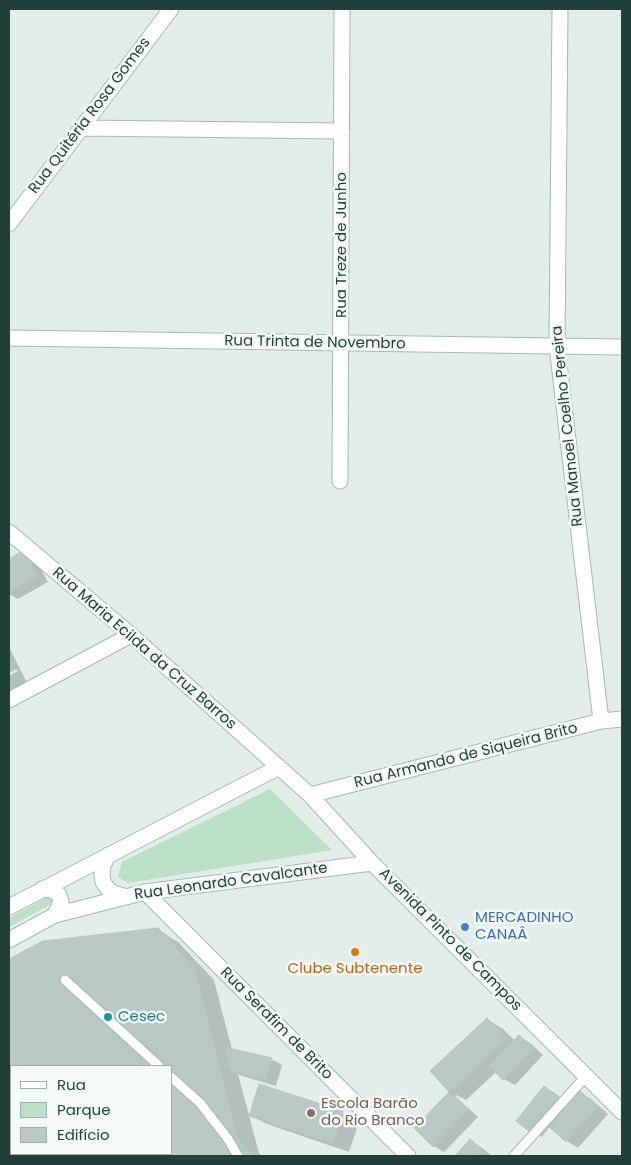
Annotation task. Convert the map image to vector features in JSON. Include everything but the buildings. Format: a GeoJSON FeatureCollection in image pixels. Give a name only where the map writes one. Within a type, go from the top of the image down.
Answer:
{"type":"FeatureCollection","features":[{"type":"Feature","properties":{"kind":"street","name":"Rua Quitéria Rosa Gomes"},"geometry":{"type":"LineString","coordinates":[[9,224],[171,9]]}},
{"type":"Feature","properties":{"kind":"street","name":"Rua Treze de Junho"},"geometry":{"type":"LineString","coordinates":[[340,480],[342,9]]}},
{"type":"Feature","properties":{"kind":"street","name":"Rua Manoel Coelho Pereira"},"geometry":{"type":"LineString","coordinates":[[560,9],[557,346],[601,721]]}},
{"type":"Feature","properties":{"kind":"street"},"geometry":{"type":"LineString","coordinates":[[81,128],[342,131]]}},
{"type":"Feature","properties":{"kind":"street","name":"Rua Trinta de Novembro"},"geometry":{"type":"LineString","coordinates":[[9,338],[622,347]]}},
{"type":"Feature","properties":{"kind":"street","name":"Rua Maria Ecilda da Cruz Barros"},"geometry":{"type":"LineString","coordinates":[[9,532],[131,635],[278,766]]}},
{"type":"Feature","properties":{"kind":"street"},"geometry":{"type":"LineString","coordinates":[[9,700],[131,635]]}},
{"type":"Feature","properties":{"kind":"street","name":"Rua Armando de Siqueira Brito"},"geometry":{"type":"LineString","coordinates":[[310,795],[601,721],[622,719]]}},
{"type":"Feature","properties":{"kind":"street"},"geometry":{"type":"LineString","coordinates":[[9,906],[278,766]]}},
{"type":"Feature","properties":{"kind":"street","name":"Avenida Pinto de Campos"},"geometry":{"type":"LineString","coordinates":[[278,766],[310,795],[372,863],[622,1112]]}},
{"type":"Feature","properties":{"kind":"street"},"geometry":{"type":"LineString","coordinates":[[108,855],[103,866],[103,882],[114,893],[127,897]]}},
{"type":"Feature","properties":{"kind":"street","name":"Rua Leonardo Cavalcante"},"geometry":{"type":"LineString","coordinates":[[9,940],[55,915],[144,892],[372,863]]}},
{"type":"Feature","properties":{"kind":"street"},"geometry":{"type":"LineString","coordinates":[[42,889],[52,890],[59,895],[61,902],[55,915]]}},
{"type":"Feature","properties":{"kind":"street","name":"Rua Serafim de Brito"},"geometry":{"type":"LineString","coordinates":[[144,892],[408,1156]]}},
{"type":"Feature","properties":{"kind":"lane"},"geometry":{"type":"LineString","coordinates":[[66,980],[158,1065]]}},
{"type":"Feature","properties":{"kind":"lane"},"geometry":{"type":"LineString","coordinates":[[514,1156],[586,1076]]}},
{"type":"Feature","properties":{"kind":"lane"},"geometry":{"type":"LineString","coordinates":[[172,1078],[200,1103],[228,1139],[238,1156]]}},
{"type":"Feature","properties":{"kind":"green space"},"geometry":{"type":"Polygon","coordinates":[[[270,789],[332,850],[128,883],[118,877],[122,862],[270,789]]]}},
{"type":"Feature","properties":{"kind":"green space"},"geometry":{"type":"Polygon","coordinates":[[[51,895],[53,903],[9,927],[9,918],[51,895]]]}},
{"type":"Feature","properties":{"kind":"place","name":"MERCADINHO CANAÂ"},"geometry":{"type":"Point","coordinates":[465,927]}},
{"type":"Feature","properties":{"kind":"place","name":"Clube Subtenente"},"geometry":{"type":"Point","coordinates":[355,952]}},
{"type":"Feature","properties":{"kind":"place","name":"Cesec"},"geometry":{"type":"Point","coordinates":[108,1017]}},
{"type":"Feature","properties":{"kind":"place","name":"Escola Barão do Rio Branco"},"geometry":{"type":"Point","coordinates":[311,1113]}}]}
